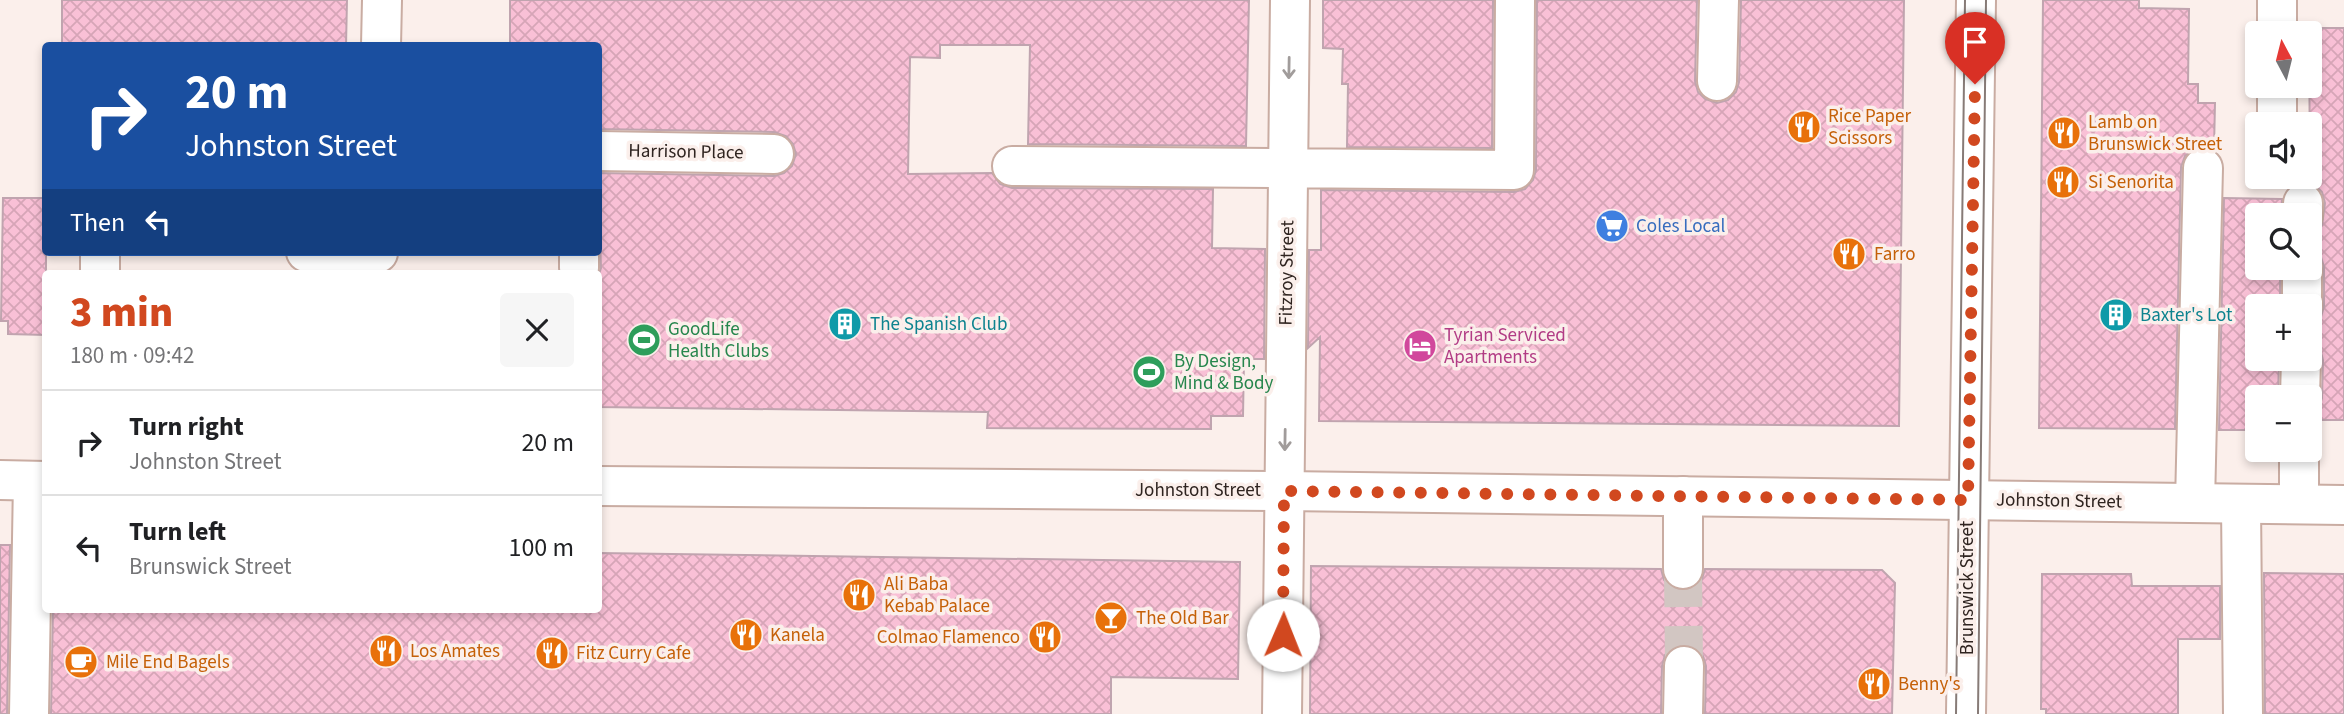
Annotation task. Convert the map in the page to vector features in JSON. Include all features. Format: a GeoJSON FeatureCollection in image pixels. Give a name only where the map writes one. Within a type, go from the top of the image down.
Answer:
{"type":"FeatureCollection","features":[{"type":"Feature","properties":{"kind":"main road"},"geometry":{"type":"LineString","coordinates":[[381,42],[382,0]]}},
{"type":"Feature","properties":{"kind":"main road","name":"Fitzroy Street"},"geometry":{"type":"LineString","coordinates":[[1282,714],[1290,0]]}},
{"type":"Feature","properties":{"kind":"main road"},"geometry":{"type":"LineString","coordinates":[[1012,166],[1514,170],[1515,0]]}},
{"type":"Feature","properties":{"kind":"main road"},"geometry":{"type":"LineString","coordinates":[[1717,81],[1719,0]]}},
{"type":"Feature","properties":{"kind":"main road","name":"Brunswick Street"},"geometry":{"type":"LineString","coordinates":[[1966,714],[1976,0]]}},
{"type":"Feature","properties":{"kind":"main road"},"geometry":{"type":"LineString","coordinates":[[2277,0],[2277,21]]}},
{"type":"Feature","properties":{"kind":"main road","name":"Harrison Place"},"geometry":{"type":"LineString","coordinates":[[602,151],[774,153]]}},
{"type":"Feature","properties":{"kind":"main road"},"geometry":{"type":"LineString","coordinates":[[2195,503],[2203,168]]}},
{"type":"Feature","properties":{"kind":"main road"},"geometry":{"type":"LineString","coordinates":[[2299,504],[2300,462]]}},
{"type":"Feature","properties":{"kind":"main road"},"geometry":{"type":"LineString","coordinates":[[26,480],[29,714]]}},
{"type":"Feature","properties":{"kind":"main road","name":"Johnston Street"},"geometry":{"type":"LineString","coordinates":[[602,486],[1284,491],[2344,505]]}},
{"type":"Feature","properties":{"kind":"main road"},"geometry":{"type":"LineString","coordinates":[[1683,496],[1683,569]]}},
{"type":"Feature","properties":{"kind":"main road"},"geometry":{"type":"LineString","coordinates":[[2241,504],[2243,714]]}},
{"type":"Feature","properties":{"kind":"main road"},"geometry":{"type":"LineString","coordinates":[[1683,714],[1684,666]]}},
{"type":"Feature","properties":{"kind":"building"},"geometry":{"type":"Polygon","coordinates":[[[62,0],[347,0],[346,42],[62,42],[62,0]]]}},
{"type":"Feature","properties":{"kind":"building"},"geometry":{"type":"Polygon","coordinates":[[[510,0],[1249,0],[1246,146],[1028,144],[1030,45],[940,45],[940,58],[910,57],[908,174],[992,173],[1000,184],[1012,188],[1213,189],[1212,248],[1265,249],[1264,359],[1244,359],[1243,416],[1211,416],[1211,429],[987,428],[988,412],[602,407],[602,173],[774,176],[784,173],[792,166],[796,154],[793,144],[786,136],[774,132],[602,129],[602,42],[510,42],[510,0]]]}},
{"type":"Feature","properties":{"kind":"building"},"geometry":{"type":"Polygon","coordinates":[[[1323,0],[1493,0],[1492,148],[1347,147],[1348,84],[1342,84],[1343,49],[1323,48],[1323,0]]]}},
{"type":"Feature","properties":{"kind":"building"},"geometry":{"type":"Polygon","coordinates":[[[1537,0],[1697,0],[1695,81],[1698,92],[1705,99],[1717,103],[1728,100],[1736,92],[1739,82],[1741,0],[1904,0],[1899,426],[1319,421],[1320,337],[1308,348],[1309,250],[1321,250],[1321,190],[1514,192],[1525,189],[1533,180],[1536,170],[1537,0]]]}},
{"type":"Feature","properties":{"kind":"building"},"geometry":{"type":"Polygon","coordinates":[[[2043,0],[2139,0],[2139,8],[2189,9],[2188,84],[2198,84],[2198,103],[2215,103],[2214,149],[2204,146],[2193,149],[2185,156],[2181,167],[2175,429],[2039,428],[2043,0]]]}},
{"type":"Feature","properties":{"kind":"building"},"geometry":{"type":"Polygon","coordinates":[[[2322,28],[2344,28],[2344,420],[2322,420],[2322,225],[2325,203],[2319,189],[2322,189],[2322,112],[2310,112],[2309,98],[2322,98],[2322,28]]]}},
{"type":"Feature","properties":{"kind":"building"},"geometry":{"type":"Polygon","coordinates":[[[3,198],[42,198],[42,256],[46,256],[46,270],[42,270],[42,335],[8,334],[8,321],[1,321],[3,198]]]}},
{"type":"Feature","properties":{"kind":"building"},"geometry":{"type":"Polygon","coordinates":[[[2224,198],[2282,199],[2282,203],[2245,203],[2245,280],[2280,280],[2280,294],[2245,294],[2245,371],[2279,371],[2278,385],[2245,385],[2245,430],[2219,430],[2224,198]]]}},
{"type":"Feature","properties":{"kind":"building"},"geometry":{"type":"Polygon","coordinates":[[[0,545],[10,545],[7,714],[0,714],[0,545]]]}},
{"type":"Feature","properties":{"kind":"building"},"geometry":{"type":"Polygon","coordinates":[[[602,553],[1240,562],[1238,679],[1111,677],[1111,714],[51,714],[53,613],[602,613],[602,553]]]}},
{"type":"Feature","properties":{"kind":"building"},"geometry":{"type":"Polygon","coordinates":[[[1311,566],[1661,569],[1664,580],[1672,588],[1682,591],[1694,588],[1702,579],[1705,569],[1882,570],[1895,583],[1892,714],[1705,714],[1706,666],[1703,656],[1696,648],[1684,644],[1673,647],[1665,655],[1662,666],[1661,714],[1310,714],[1311,566]]]}},
{"type":"Feature","properties":{"kind":"building"},"geometry":{"type":"Polygon","coordinates":[[[2264,573],[2344,574],[2344,714],[2265,714],[2264,573]]]}},
{"type":"Feature","properties":{"kind":"building"},"geometry":{"type":"Polygon","coordinates":[[[2042,574],[2131,574],[2132,586],[2220,586],[2220,639],[2178,639],[2178,714],[2046,714],[2046,709],[2041,709],[2042,574]]]}},
{"type":"Feature","properties":{"kind":"tunnel"},"geometry":{"type":"LineString","coordinates":[[1683,569],[1684,666]]}},
{"type":"Feature","properties":{"kind":"tram line"},"geometry":{"type":"LineString","coordinates":[[1956,714],[1965,0]]}},
{"type":"Feature","properties":{"kind":"tram line"},"geometry":{"type":"LineString","coordinates":[[1978,714],[1986,0]]}},
{"type":"Feature","properties":{"kind":"place","name":"Rice Paper Scissors"},"geometry":{"type":"Point","coordinates":[1804,127]}},
{"type":"Feature","properties":{"kind":"place","name":"Lamb on Brunswick Street"},"geometry":{"type":"Point","coordinates":[2064,133]}},
{"type":"Feature","properties":{"kind":"place","name":"Si Senorita"},"geometry":{"type":"Point","coordinates":[2063,182]}},
{"type":"Feature","properties":{"kind":"place","name":"Coles Local"},"geometry":{"type":"Point","coordinates":[1612,226]}},
{"type":"Feature","properties":{"kind":"place","name":"Farro"},"geometry":{"type":"Point","coordinates":[1849,254]}},
{"type":"Feature","properties":{"kind":"place","name":"Baxter's Lot"},"geometry":{"type":"Point","coordinates":[2116,315]}},
{"type":"Feature","properties":{"kind":"place","name":"The Spanish Club"},"geometry":{"type":"Point","coordinates":[845,324]}},
{"type":"Feature","properties":{"kind":"place","name":"GoodLife Health Clubs"},"geometry":{"type":"Point","coordinates":[644,340]}},
{"type":"Feature","properties":{"kind":"place","name":"Tyrian Serviced Apartments"},"geometry":{"type":"Point","coordinates":[1420,346]}},
{"type":"Feature","properties":{"kind":"place","name":"By Design, Mind & Body"},"geometry":{"type":"Point","coordinates":[1149,372]}},
{"type":"Feature","properties":{"kind":"place","name":"Ali Baba Kebab Palace"},"geometry":{"type":"Point","coordinates":[859,595]}},
{"type":"Feature","properties":{"kind":"place","name":"The Old Bar"},"geometry":{"type":"Point","coordinates":[1111,618]}},
{"type":"Feature","properties":{"kind":"place","name":"Kanela"},"geometry":{"type":"Point","coordinates":[746,635]}},
{"type":"Feature","properties":{"kind":"place","name":"Colmao Flamenco"},"geometry":{"type":"Point","coordinates":[1045,637]}},
{"type":"Feature","properties":{"kind":"place","name":"Los Amates"},"geometry":{"type":"Point","coordinates":[386,651]}},
{"type":"Feature","properties":{"kind":"place","name":"Fitz Curry Cafe"},"geometry":{"type":"Point","coordinates":[552,653]}},
{"type":"Feature","properties":{"kind":"place","name":"Mile End Bagels"},"geometry":{"type":"Point","coordinates":[81,662]}},
{"type":"Feature","properties":{"kind":"place","name":"Benny's"},"geometry":{"type":"Point","coordinates":[1874,684]}},
{"type":"Feature","properties":{"kind":"route"},"geometry":{"type":"LineString","coordinates":[[1283,635],[1284,491],[1968,500],[1975,84]]}}]}
